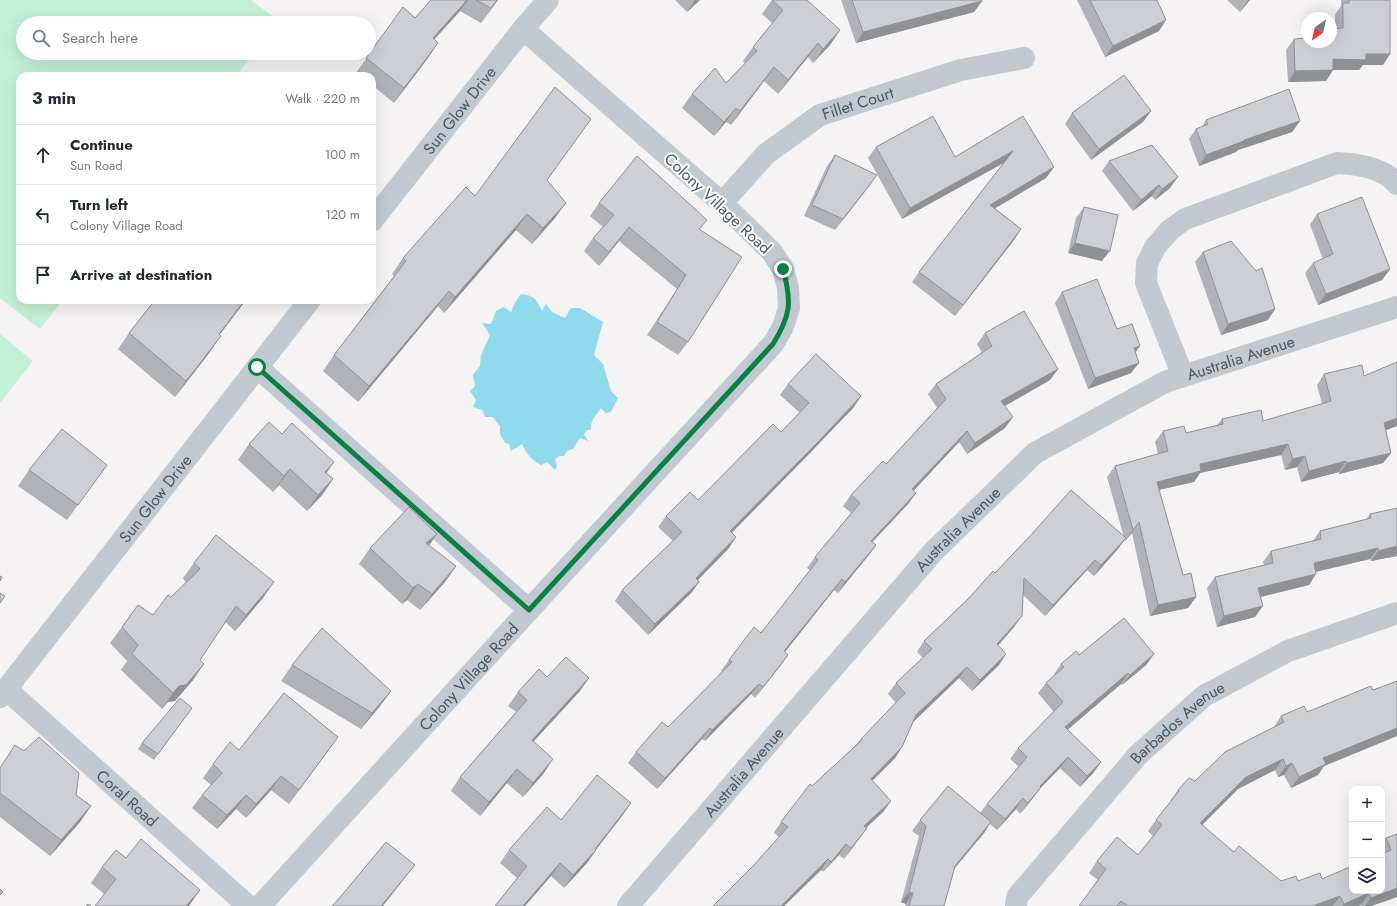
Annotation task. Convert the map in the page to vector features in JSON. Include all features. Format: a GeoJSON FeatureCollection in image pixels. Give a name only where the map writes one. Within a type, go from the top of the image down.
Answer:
{"type":"FeatureCollection","features":[{"type":"Feature","properties":{"kind":"street","name":"Sun Glow Drive"},"geometry":{"type":"LineString","coordinates":[[376,216],[523,29],[548,0]]}},
{"type":"Feature","properties":{"kind":"street","name":"Colony Village Road"},"geometry":{"type":"LineString","coordinates":[[260,906],[773,344],[783,327],[788,308],[788,288],[783,269],[772,252],[722,203],[523,29]]}},
{"type":"Feature","properties":{"kind":"street","name":"Fillet Court"},"geometry":{"type":"LineString","coordinates":[[722,203],[766,154],[820,115],[961,70],[1024,58]]}},
{"type":"Feature","properties":{"kind":"street"},"geometry":{"type":"LineString","coordinates":[[1183,376],[1146,283],[1147,263],[1156,246],[1170,230],[1186,219],[1337,163],[1358,164],[1377,170],[1397,184]]}},
{"type":"Feature","properties":{"kind":"street","name":"Sun Glow Drive"},"geometry":{"type":"LineString","coordinates":[[3,693],[307,304]]}},
{"type":"Feature","properties":{"kind":"street","name":"Australia Avenue"},"geometry":{"type":"LineString","coordinates":[[628,906],[933,552],[1035,453],[1165,382],[1397,308]]}},
{"type":"Feature","properties":{"kind":"street"},"geometry":{"type":"LineString","coordinates":[[257,367],[529,610]]}},
{"type":"Feature","properties":{"kind":"street","name":"Barbados Avenue"},"geometry":{"type":"LineString","coordinates":[[1016,906],[1017,897],[1138,756],[1204,696],[1288,652],[1397,613]]}},
{"type":"Feature","properties":{"kind":"street","name":"Coral Road"},"geometry":{"type":"LineString","coordinates":[[3,693],[248,906]]}},
{"type":"Feature","properties":{"kind":"green space"},"geometry":{"type":"Polygon","coordinates":[[[0,0],[251,0],[272,16],[16,16],[16,60],[249,60],[239,72],[16,72],[16,304],[60,304],[40,329],[0,298],[0,0]]]}},
{"type":"Feature","properties":{"kind":"green space"},"geometry":{"type":"Polygon","coordinates":[[[0,334],[33,361],[0,403],[0,334]]]}},
{"type":"Feature","properties":{"kind":"water"},"geometry":{"type":"Polygon","coordinates":[[[521,294],[532,297],[542,311],[546,304],[552,312],[565,318],[571,308],[580,308],[603,322],[594,355],[603,364],[611,391],[618,398],[611,412],[606,413],[601,408],[595,416],[591,423],[591,430],[587,430],[584,434],[588,441],[580,438],[573,449],[567,451],[564,456],[559,456],[555,459],[557,466],[555,470],[547,462],[541,465],[535,461],[527,454],[522,444],[511,451],[509,444],[505,443],[500,434],[500,426],[492,417],[485,417],[482,410],[473,407],[476,400],[470,391],[475,386],[473,375],[480,366],[481,355],[490,335],[482,323],[491,324],[496,311],[504,307],[511,312],[521,294]]]}},
{"type":"Feature","properties":{"kind":"building"},"geometry":{"type":"Polygon","coordinates":[[[431,0],[467,0],[433,38],[438,43],[404,88],[369,60],[376,60],[376,44],[403,7],[415,18],[431,0]]]}},
{"type":"Feature","properties":{"kind":"building"},"geometry":{"type":"Polygon","coordinates":[[[476,0],[497,0],[491,8],[476,0]]]}},
{"type":"Feature","properties":{"kind":"building"},"geometry":{"type":"Polygon","coordinates":[[[772,0],[807,0],[840,30],[823,49],[818,43],[788,80],[774,67],[740,111],[736,108],[724,122],[692,94],[715,68],[726,83],[757,51],[753,47],[783,10],[772,0]]]}},
{"type":"Feature","properties":{"kind":"building"},"geometry":{"type":"Polygon","coordinates":[[[852,0],[981,0],[982,1],[863,32],[852,0]]]}},
{"type":"Feature","properties":{"kind":"building"},"geometry":{"type":"Polygon","coordinates":[[[1090,0],[1157,0],[1166,20],[1113,46],[1090,0]]]}},
{"type":"Feature","properties":{"kind":"building"},"geometry":{"type":"Polygon","coordinates":[[[1349,0],[1390,0],[1390,54],[1366,54],[1366,60],[1333,59],[1333,70],[1295,71],[1294,39],[1301,38],[1301,48],[1337,48],[1337,28],[1343,28],[1343,3],[1349,3],[1349,0]]]}},
{"type":"Feature","properties":{"kind":"building"},"geometry":{"type":"Polygon","coordinates":[[[1124,75],[1151,111],[1099,149],[1072,113],[1124,75]]]}},
{"type":"Feature","properties":{"kind":"building"},"geometry":{"type":"Polygon","coordinates":[[[555,87],[591,119],[547,180],[566,203],[543,228],[527,214],[455,297],[449,291],[369,386],[334,355],[373,304],[376,304],[376,300],[406,261],[403,258],[466,187],[475,196],[555,87]]]}},
{"type":"Feature","properties":{"kind":"building"},"geometry":{"type":"Polygon","coordinates":[[[1289,89],[1300,121],[1206,155],[1196,129],[1208,124],[1206,120],[1289,89]]]}},
{"type":"Feature","properties":{"kind":"building"},"geometry":{"type":"Polygon","coordinates":[[[933,116],[955,157],[1023,116],[1054,167],[990,205],[1021,229],[963,305],[919,272],[1013,151],[910,208],[876,147],[933,116]]]}},
{"type":"Feature","properties":{"kind":"building"},"geometry":{"type":"Polygon","coordinates":[[[1152,145],[1178,177],[1162,189],[1159,185],[1141,200],[1109,161],[1152,145]]]}},
{"type":"Feature","properties":{"kind":"building"},"geometry":{"type":"Polygon","coordinates":[[[835,155],[877,175],[843,219],[812,205],[835,155]]]}},
{"type":"Feature","properties":{"kind":"building"},"geometry":{"type":"Polygon","coordinates":[[[637,156],[707,220],[699,229],[742,257],[688,342],[657,322],[686,275],[629,227],[609,252],[593,238],[614,215],[599,203],[637,156]]]}},
{"type":"Feature","properties":{"kind":"building"},"geometry":{"type":"Polygon","coordinates":[[[1362,197],[1390,269],[1326,294],[1313,263],[1333,254],[1317,214],[1362,197]]]}},
{"type":"Feature","properties":{"kind":"building"},"geometry":{"type":"Polygon","coordinates":[[[1084,207],[1118,215],[1110,251],[1075,243],[1084,207]]]}},
{"type":"Feature","properties":{"kind":"building"},"geometry":{"type":"Polygon","coordinates":[[[1231,241],[1256,271],[1262,268],[1275,309],[1228,324],[1203,252],[1231,241]]]}},
{"type":"Feature","properties":{"kind":"building"},"geometry":{"type":"Polygon","coordinates":[[[1097,279],[1117,329],[1132,324],[1140,346],[1134,348],[1139,363],[1095,378],[1062,292],[1097,279]]]}},
{"type":"Feature","properties":{"kind":"building"},"geometry":{"type":"Polygon","coordinates":[[[152,304],[242,304],[219,334],[221,336],[186,381],[129,333],[152,304]]]}},
{"type":"Feature","properties":{"kind":"building"},"geometry":{"type":"Polygon","coordinates":[[[1024,311],[1058,369],[1001,401],[1013,417],[975,443],[967,431],[912,489],[916,493],[871,541],[876,545],[845,582],[842,579],[784,651],[788,655],[763,687],[759,684],[712,730],[710,728],[665,778],[636,752],[662,722],[668,727],[732,662],[729,660],[754,627],[761,633],[818,560],[815,557],[860,503],[851,495],[883,461],[886,464],[946,399],[936,384],[992,346],[985,333],[1024,311]]]}},
{"type":"Feature","properties":{"kind":"building"},"geometry":{"type":"Polygon","coordinates":[[[816,354],[861,396],[730,531],[736,537],[696,578],[699,582],[655,624],[622,590],[682,532],[666,516],[690,492],[698,500],[773,424],[781,432],[809,403],[788,384],[816,354]]]}},
{"type":"Feature","properties":{"kind":"building"},"geometry":{"type":"Polygon","coordinates":[[[1397,362],[1397,418],[1384,423],[1391,453],[1347,463],[1346,461],[1309,471],[1305,456],[1293,459],[1288,444],[1200,464],[1201,471],[1157,482],[1183,575],[1191,573],[1196,597],[1158,605],[1139,522],[1133,530],[1115,466],[1168,451],[1163,431],[1184,426],[1186,433],[1223,424],[1222,419],[1261,410],[1263,421],[1331,401],[1324,374],[1362,365],[1364,376],[1397,362]]]}},
{"type":"Feature","properties":{"kind":"building"},"geometry":{"type":"Polygon","coordinates":[[[269,422],[282,434],[292,423],[334,462],[325,472],[333,479],[318,495],[290,469],[284,476],[249,444],[269,422]]]}},
{"type":"Feature","properties":{"kind":"building"},"geometry":{"type":"Polygon","coordinates":[[[62,429],[107,465],[78,505],[29,470],[62,429]]]}},
{"type":"Feature","properties":{"kind":"building"},"geometry":{"type":"Polygon","coordinates":[[[1071,490],[1126,538],[1101,565],[1095,560],[1053,605],[1024,578],[1022,616],[997,644],[1006,654],[980,680],[967,667],[916,715],[902,747],[871,779],[891,801],[864,826],[867,828],[851,848],[846,844],[831,862],[828,859],[781,906],[713,906],[753,866],[788,827],[781,822],[810,784],[812,786],[862,740],[861,739],[905,693],[896,683],[932,649],[924,641],[969,598],[993,571],[995,573],[1071,490]]]}},
{"type":"Feature","properties":{"kind":"building"},"geometry":{"type":"Polygon","coordinates":[[[409,507],[437,534],[426,543],[456,566],[432,594],[418,584],[413,588],[370,548],[409,507]]]}},
{"type":"Feature","properties":{"kind":"building"},"geometry":{"type":"Polygon","coordinates":[[[1397,508],[1397,546],[1378,551],[1378,548],[1314,563],[1316,574],[1258,588],[1263,606],[1224,616],[1215,577],[1273,563],[1271,551],[1321,539],[1320,531],[1371,518],[1370,514],[1397,508]]]}},
{"type":"Feature","properties":{"kind":"building"},"geometry":{"type":"Polygon","coordinates":[[[216,535],[274,582],[246,615],[236,606],[200,660],[204,664],[186,685],[179,686],[173,693],[132,654],[138,645],[122,627],[138,605],[153,615],[168,595],[171,597],[200,569],[194,563],[216,535]]]}},
{"type":"Feature","properties":{"kind":"building"},"geometry":{"type":"Polygon","coordinates":[[[0,593],[5,596],[0,603],[0,593]]]}},
{"type":"Feature","properties":{"kind":"building"},"geometry":{"type":"Polygon","coordinates":[[[1124,618],[1154,654],[1130,675],[1128,673],[1065,727],[1101,762],[1087,776],[1068,757],[1040,786],[1041,787],[1028,803],[1023,798],[1005,819],[987,804],[1027,757],[1018,748],[1063,702],[1046,683],[1064,667],[1061,664],[1076,651],[1079,655],[1124,618]]]}},
{"type":"Feature","properties":{"kind":"building"},"geometry":{"type":"Polygon","coordinates":[[[322,628],[391,691],[372,713],[292,665],[322,628]]]}},
{"type":"Feature","properties":{"kind":"building"},"geometry":{"type":"Polygon","coordinates":[[[566,657],[589,678],[532,740],[553,759],[533,783],[517,769],[489,802],[460,777],[527,700],[518,692],[539,669],[547,677],[566,657]]]}},
{"type":"Feature","properties":{"kind":"building"},"geometry":{"type":"Polygon","coordinates":[[[1397,681],[1397,728],[1323,758],[1326,764],[1299,777],[1292,763],[1286,766],[1283,759],[1246,777],[1200,823],[1234,852],[1239,846],[1281,881],[1296,876],[1298,881],[1320,873],[1322,879],[1349,867],[1349,894],[1367,894],[1344,904],[1340,896],[1313,906],[1128,906],[1121,901],[1117,906],[1079,906],[1106,869],[1097,861],[1117,837],[1138,855],[1162,825],[1156,820],[1179,791],[1178,790],[1189,778],[1195,781],[1225,752],[1284,722],[1281,716],[1304,706],[1307,712],[1371,686],[1373,690],[1397,681]]]}},
{"type":"Feature","properties":{"kind":"building"},"geometry":{"type":"Polygon","coordinates":[[[284,693],[338,737],[299,790],[281,776],[256,804],[246,795],[227,815],[202,795],[222,773],[213,764],[230,742],[239,750],[284,693]]]}},
{"type":"Feature","properties":{"kind":"building"},"geometry":{"type":"Polygon","coordinates":[[[180,698],[192,708],[158,754],[142,743],[180,698]]]}},
{"type":"Feature","properties":{"kind":"building"},"geometry":{"type":"Polygon","coordinates":[[[39,737],[79,773],[76,795],[91,806],[61,840],[0,793],[0,768],[15,745],[24,751],[39,737]]]}},
{"type":"Feature","properties":{"kind":"building"},"geometry":{"type":"Polygon","coordinates":[[[597,775],[631,803],[595,849],[596,850],[573,875],[560,863],[523,906],[495,906],[527,866],[509,850],[547,807],[561,820],[597,775]]]}},
{"type":"Feature","properties":{"kind":"building"},"geometry":{"type":"Polygon","coordinates":[[[948,786],[991,822],[955,866],[944,906],[909,906],[913,893],[909,892],[926,826],[920,820],[948,786]]]}},
{"type":"Feature","properties":{"kind":"building"},"geometry":{"type":"Polygon","coordinates":[[[1397,834],[1397,888],[1385,893],[1385,853],[1391,850],[1386,838],[1397,834]]]}},
{"type":"Feature","properties":{"kind":"building"},"geometry":{"type":"Polygon","coordinates":[[[141,839],[200,890],[186,906],[95,906],[116,879],[102,867],[116,850],[126,858],[141,839]]]}},
{"type":"Feature","properties":{"kind":"building"},"geometry":{"type":"Polygon","coordinates":[[[386,842],[415,865],[381,906],[332,906],[342,895],[386,842]]]}},
{"type":"Feature","properties":{"kind":"building"},"geometry":{"type":"Polygon","coordinates":[[[1369,894],[1381,894],[1371,898],[1369,894]]]}},
{"type":"Feature","properties":{"kind":"route"},"geometry":{"type":"LineString","coordinates":[[257,367],[529,610],[773,344],[783,327],[788,308],[788,288],[783,269]]}}]}
